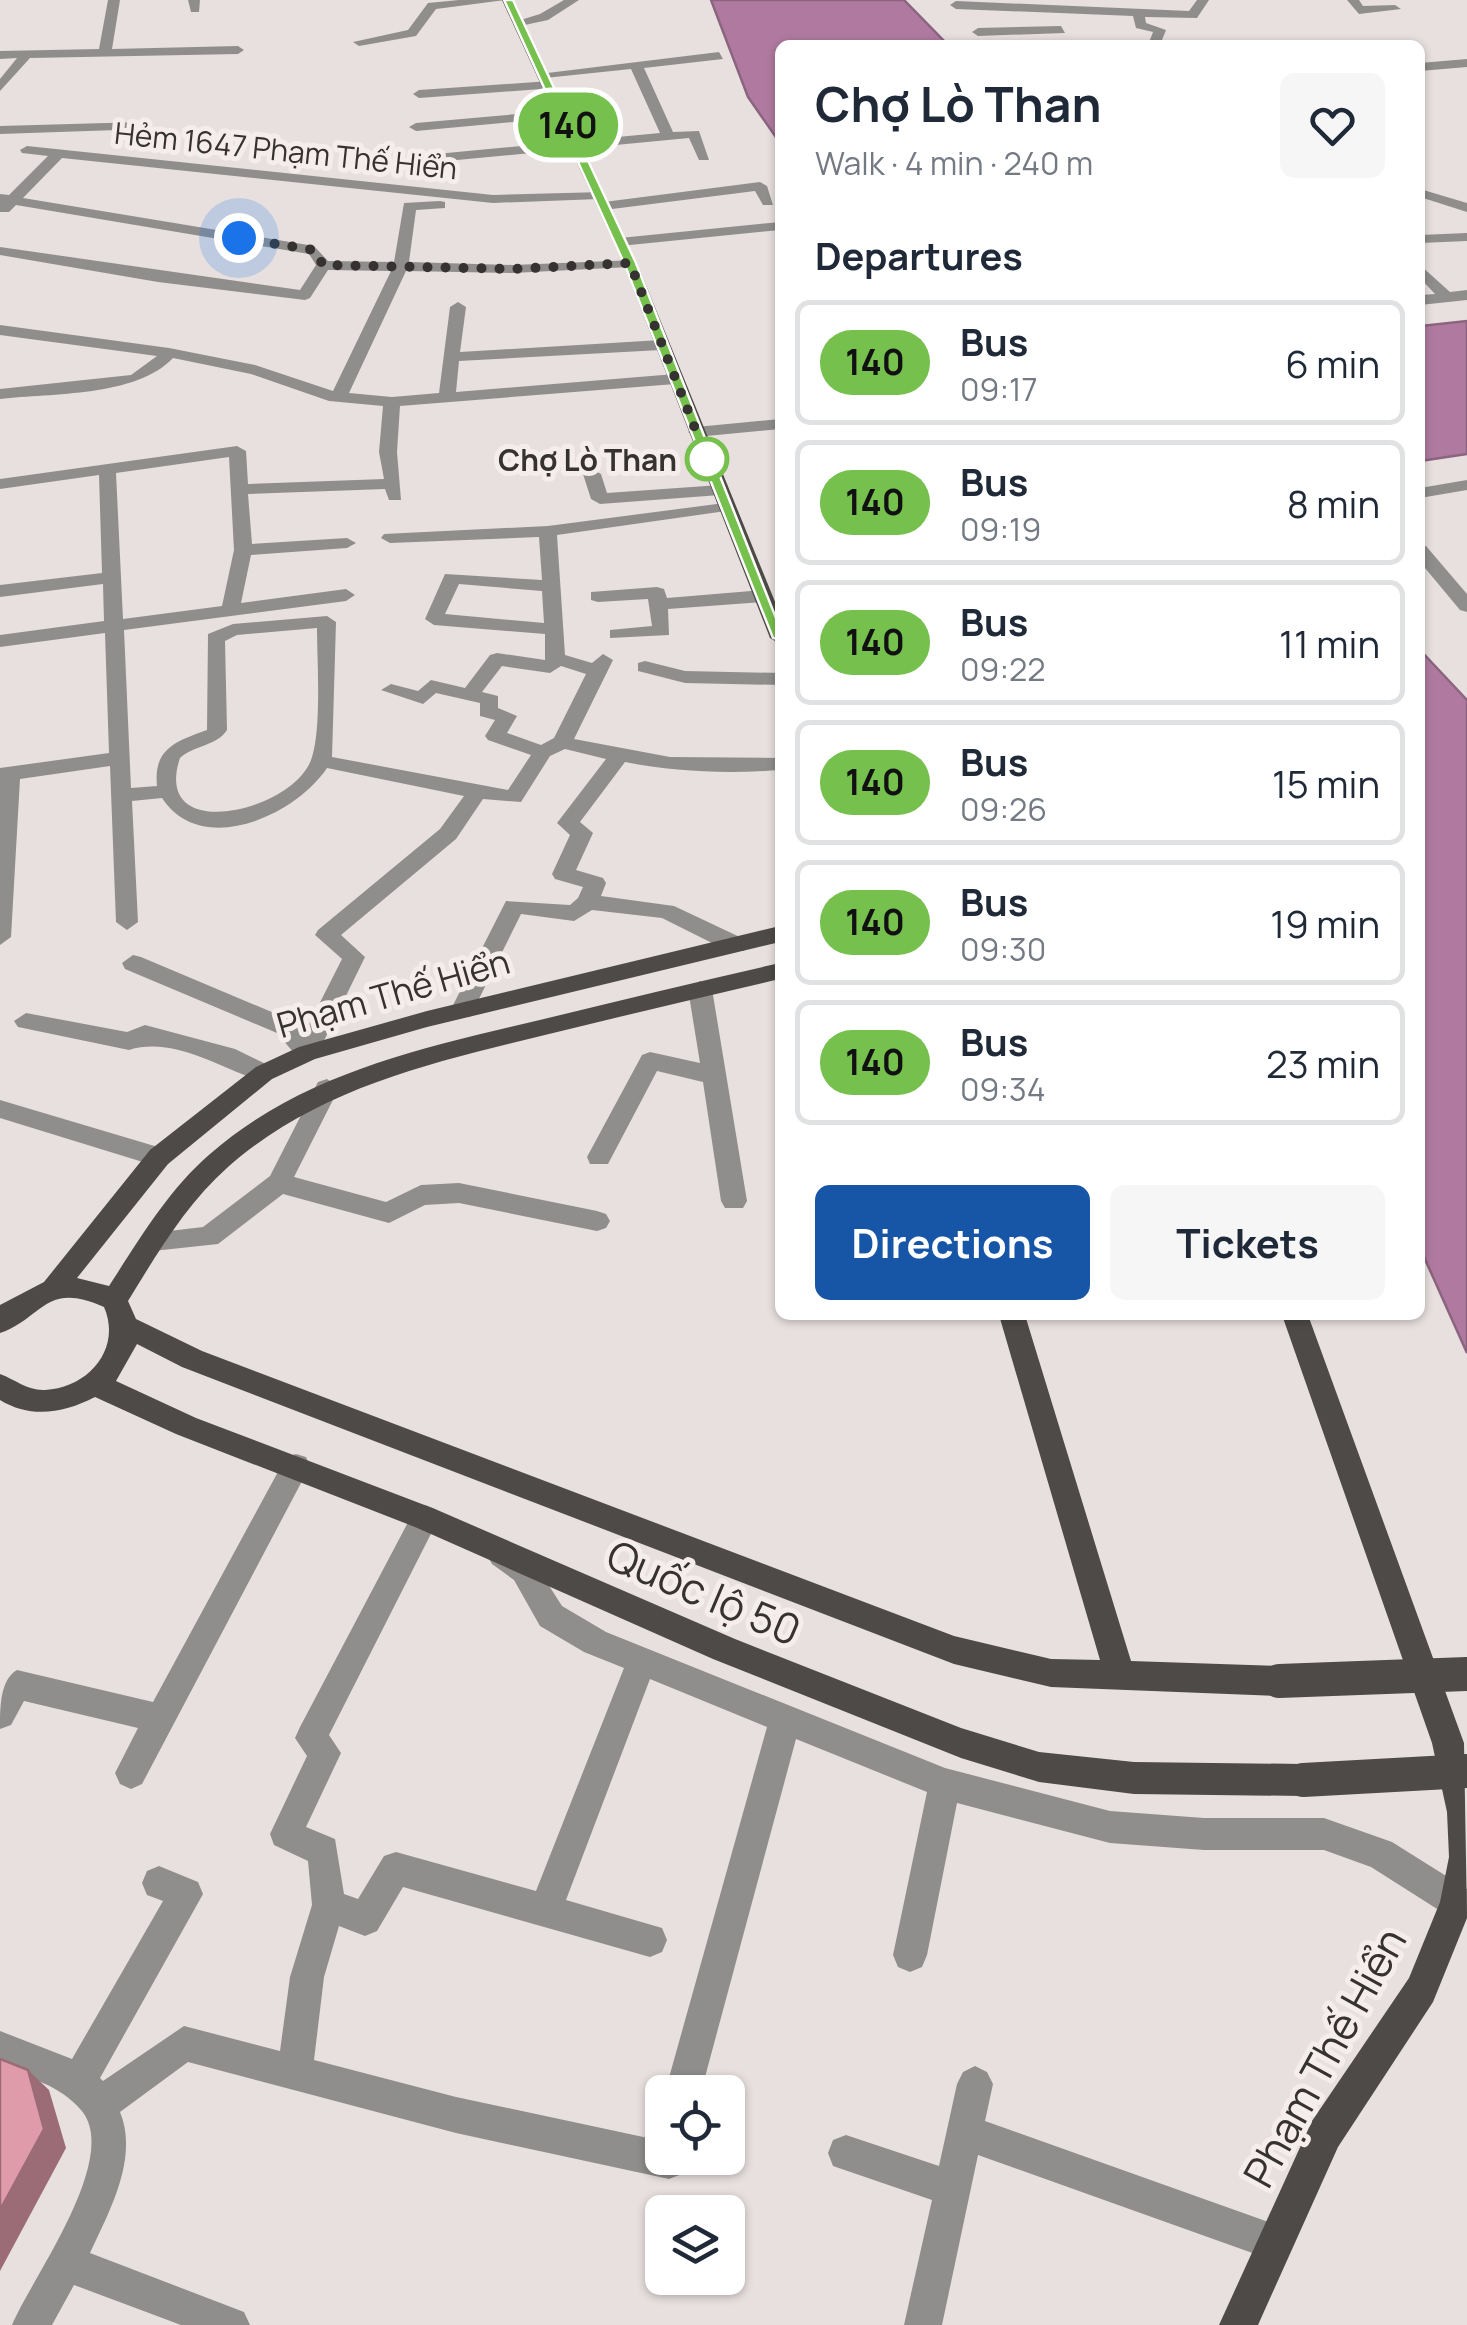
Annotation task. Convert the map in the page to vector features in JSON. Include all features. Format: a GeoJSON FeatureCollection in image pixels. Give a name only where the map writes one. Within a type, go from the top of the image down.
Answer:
{"type":"FeatureCollection","features":[{"type":"Feature","properties":{"kind":"main road"},"geometry":{"type":"LineString","coordinates":[[508,0],[630,263],[775,626]]}},
{"type":"Feature","properties":{"kind":"main road","name":"Phạm Thế Hiển"},"geometry":{"type":"LineString","coordinates":[[54,1288],[159,1157],[264,1073],[307,1053],[428,1019],[775,935]]}},
{"type":"Feature","properties":{"kind":"main road","name":"Phạm Thế Hiển"},"geometry":{"type":"LineString","coordinates":[[120,1314],[154,1242],[216,1162],[275,1118],[328,1088],[440,1052],[775,973]]}},
{"type":"Feature","properties":{"kind":"main road"},"geometry":{"type":"LineString","coordinates":[[428,1019],[440,1052]]}},
{"type":"Feature","properties":{"kind":"main road"},"geometry":{"type":"LineString","coordinates":[[4,1312],[54,1288]]}},
{"type":"Feature","properties":{"kind":"main road","name":"Quốc lộ 50"},"geometry":{"type":"LineString","coordinates":[[54,1288],[97,1290],[120,1314],[192,1359],[954,1650],[1051,1673],[1121,1678],[1279,1681],[1467,1674]]}},
{"type":"Feature","properties":{"kind":"main road"},"geometry":{"type":"LineString","coordinates":[[0,1386],[38,1401],[76,1394],[104,1375],[125,1346],[120,1314]]}},
{"type":"Feature","properties":{"kind":"main road"},"geometry":{"type":"LineString","coordinates":[[1014,1320],[1121,1678]]}},
{"type":"Feature","properties":{"kind":"main road","name":"Phạm Thế Hiển"},"geometry":{"type":"LineString","coordinates":[[1238,2325],[1326,2134],[1421,1990],[1457,1902],[1465,1857],[1462,1812],[1448,1743],[1298,1320]]}},
{"type":"Feature","properties":{"kind":"main road","name":"Quốc lộ 50"},"geometry":{"type":"LineString","coordinates":[[104,1375],[186,1426],[424,1518],[724,1649],[961,1743],[1039,1767],[1134,1778],[1303,1780],[1467,1770]]}},
{"type":"Feature","properties":{"kind":"street"},"geometry":{"type":"LineString","coordinates":[[105,53],[114,0]]}},
{"type":"Feature","properties":{"kind":"street"},"geometry":{"type":"LineString","coordinates":[[359,42],[412,33],[432,6],[498,0]]}},
{"type":"Feature","properties":{"kind":"street"},"geometry":{"type":"LineString","coordinates":[[520,22],[544,16],[573,0]]}},
{"type":"Feature","properties":{"kind":"street"},"geometry":{"type":"LineString","coordinates":[[954,3],[1193,15],[1202,0]]}},
{"type":"Feature","properties":{"kind":"street"},"geometry":{"type":"LineString","coordinates":[[1353,0],[1358,10],[1395,9]]}},
{"type":"Feature","properties":{"kind":"street"},"geometry":{"type":"LineString","coordinates":[[954,3],[984,40]]}},
{"type":"Feature","properties":{"kind":"street"},"geometry":{"type":"LineString","coordinates":[[1015,7],[1026,30]]}},
{"type":"Feature","properties":{"kind":"street"},"geometry":{"type":"LineString","coordinates":[[1054,40],[1074,8]]}},
{"type":"Feature","properties":{"kind":"street"},"geometry":{"type":"LineString","coordinates":[[1138,12],[1140,25],[1160,30],[1156,40]]}},
{"type":"Feature","properties":{"kind":"street"},"geometry":{"type":"LineString","coordinates":[[978,32],[1061,30]]}},
{"type":"Feature","properties":{"kind":"street"},"geometry":{"type":"LineString","coordinates":[[0,55],[238,50]]}},
{"type":"Feature","properties":{"kind":"street"},"geometry":{"type":"LineString","coordinates":[[0,87],[26,54]]}},
{"type":"Feature","properties":{"kind":"street"},"geometry":{"type":"LineString","coordinates":[[419,94],[719,56]]}},
{"type":"Feature","properties":{"kind":"street"},"geometry":{"type":"LineString","coordinates":[[1425,67],[1467,63]]}},
{"type":"Feature","properties":{"kind":"street"},"geometry":{"type":"LineString","coordinates":[[636,65],[669,137]]}},
{"type":"Feature","properties":{"kind":"street"},"geometry":{"type":"LineString","coordinates":[[416,127],[563,114]]}},
{"type":"Feature","properties":{"kind":"street"},"geometry":{"type":"LineString","coordinates":[[0,130],[142,126]]}},
{"type":"Feature","properties":{"kind":"street"},"geometry":{"type":"LineString","coordinates":[[436,158],[694,134],[704,157]]}},
{"type":"Feature","properties":{"kind":"street","name":"Hẻm 1647 Phạm Thế Hiển"},"geometry":{"type":"LineString","coordinates":[[28,150],[424,185],[452,196],[493,200],[602,200],[760,186],[768,202]]}},
{"type":"Feature","properties":{"kind":"street"},"geometry":{"type":"LineString","coordinates":[[0,212],[6,199],[58,153]]}},
{"type":"Feature","properties":{"kind":"street"},"geometry":{"type":"LineString","coordinates":[[1425,194],[1467,208]]}},
{"type":"Feature","properties":{"kind":"street"},"geometry":{"type":"LineString","coordinates":[[338,398],[401,265],[409,206],[442,204],[452,196]]}},
{"type":"Feature","properties":{"kind":"street"},"geometry":{"type":"LineString","coordinates":[[6,199],[314,250],[323,265]]}},
{"type":"Feature","properties":{"kind":"street"},"geometry":{"type":"LineString","coordinates":[[620,242],[775,226]]}},
{"type":"Feature","properties":{"kind":"street"},"geometry":{"type":"LineString","coordinates":[[1425,239],[1467,237]]}},
{"type":"Feature","properties":{"kind":"street"},"geometry":{"type":"LineString","coordinates":[[0,251],[158,278],[306,295],[323,265]]}},
{"type":"Feature","properties":{"kind":"street"},"geometry":{"type":"LineString","coordinates":[[323,265],[533,269],[630,263]]}},
{"type":"Feature","properties":{"kind":"street"},"geometry":{"type":"LineString","coordinates":[[1425,274],[1446,297]]}},
{"type":"Feature","properties":{"kind":"street"},"geometry":{"type":"LineString","coordinates":[[1425,299],[1467,294]]}},
{"type":"Feature","properties":{"kind":"street"},"geometry":{"type":"LineString","coordinates":[[447,397],[458,307]]}},
{"type":"Feature","properties":{"kind":"street"},"geometry":{"type":"LineString","coordinates":[[0,330],[169,354],[255,370],[338,398],[392,402],[675,379]]}},
{"type":"Feature","properties":{"kind":"street"},"geometry":{"type":"LineString","coordinates":[[452,357],[661,345]]}},
{"type":"Feature","properties":{"kind":"street"},"geometry":{"type":"LineString","coordinates":[[0,394],[135,380],[154,370],[169,354]]}},
{"type":"Feature","properties":{"kind":"street"},"geometry":{"type":"LineString","coordinates":[[241,489],[394,492],[388,452],[392,402]]}},
{"type":"Feature","properties":{"kind":"street"},"geometry":{"type":"LineString","coordinates":[[696,432],[775,424]]}},
{"type":"Feature","properties":{"kind":"street"},"geometry":{"type":"LineString","coordinates":[[0,484],[238,451],[243,616]]}},
{"type":"Feature","properties":{"kind":"street"},"geometry":{"type":"LineString","coordinates":[[106,470],[126,922]]}},
{"type":"Feature","properties":{"kind":"street"},"geometry":{"type":"LineString","coordinates":[[592,474],[600,499],[723,498]]}},
{"type":"Feature","properties":{"kind":"street"},"geometry":{"type":"LineString","coordinates":[[1425,492],[1467,485]]}},
{"type":"Feature","properties":{"kind":"street"},"geometry":{"type":"LineString","coordinates":[[390,538],[548,531],[723,498]]}},
{"type":"Feature","properties":{"kind":"street"},"geometry":{"type":"LineString","coordinates":[[470,695],[497,659],[550,667],[556,658],[548,586],[548,531]]}},
{"type":"Feature","properties":{"kind":"street"},"geometry":{"type":"LineString","coordinates":[[243,550],[348,542]]}},
{"type":"Feature","properties":{"kind":"street"},"geometry":{"type":"LineString","coordinates":[[1425,556],[1467,606]]}},
{"type":"Feature","properties":{"kind":"street"},"geometry":{"type":"LineString","coordinates":[[0,591],[111,577]]}},
{"type":"Feature","properties":{"kind":"street"},"geometry":{"type":"LineString","coordinates":[[548,586],[452,578],[434,619],[553,629]]}},
{"type":"Feature","properties":{"kind":"street"},"geometry":{"type":"LineString","coordinates":[[598,596],[656,593],[662,631],[617,634]]}},
{"type":"Feature","properties":{"kind":"street"},"geometry":{"type":"LineString","coordinates":[[0,640],[243,616],[346,595]]}},
{"type":"Feature","properties":{"kind":"street"},"geometry":{"type":"LineString","coordinates":[[658,604],[763,596]]}},
{"type":"Feature","properties":{"kind":"street"},"geometry":{"type":"LineString","coordinates":[[243,616],[327,622],[322,761],[286,802],[232,817],[193,820],[178,809],[168,791],[164,768],[170,756],[190,741],[214,735],[218,730],[215,638],[243,616]]}},
{"type":"Feature","properties":{"kind":"street"},"geometry":{"type":"LineString","coordinates":[[322,761],[514,797],[552,747],[600,666],[556,658]]}},
{"type":"Feature","properties":{"kind":"street"},"geometry":{"type":"LineString","coordinates":[[646,667],[684,685],[775,679]]}},
{"type":"Feature","properties":{"kind":"street"},"geometry":{"type":"LineString","coordinates":[[391,690],[423,698],[431,686],[491,700],[487,712],[507,716],[495,736],[657,766],[726,769],[775,764]]}},
{"type":"Feature","properties":{"kind":"street"},"geometry":{"type":"LineString","coordinates":[[462,1011],[514,906],[574,913],[588,902],[595,883],[564,874],[582,832],[568,823],[619,756]]}},
{"type":"Feature","properties":{"kind":"street"},"geometry":{"type":"LineString","coordinates":[[0,937],[5,774],[119,758]]}},
{"type":"Feature","properties":{"kind":"street"},"geometry":{"type":"LineString","coordinates":[[121,796],[168,791]]}},
{"type":"Feature","properties":{"kind":"street"},"geometry":{"type":"LineString","coordinates":[[133,963],[285,1027],[307,1053],[354,957],[326,935],[448,834],[476,792]]}},
{"type":"Feature","properties":{"kind":"street"},"geometry":{"type":"LineString","coordinates":[[588,902],[666,911],[736,945]]}},
{"type":"Feature","properties":{"kind":"street"},"geometry":{"type":"LineString","coordinates":[[700,990],[734,1201]]}},
{"type":"Feature","properties":{"kind":"street"},"geometry":{"type":"LineString","coordinates":[[26,1022],[129,1041],[146,1034],[227,1056],[264,1073]]}},
{"type":"Feature","properties":{"kind":"street"},"geometry":{"type":"LineString","coordinates":[[599,1157],[650,1061],[714,1074]]}},
{"type":"Feature","properties":{"kind":"street"},"geometry":{"type":"LineString","coordinates":[[154,1242],[209,1237],[280,1183],[328,1088]]}},
{"type":"Feature","properties":{"kind":"street"},"geometry":{"type":"LineString","coordinates":[[0,1109],[159,1157]]}},
{"type":"Feature","properties":{"kind":"street"},"geometry":{"type":"LineString","coordinates":[[280,1183],[390,1213],[421,1195],[459,1194],[597,1221]]}},
{"type":"Feature","properties":{"kind":"street"},"geometry":{"type":"LineString","coordinates":[[131,1773],[296,1466]]}},
{"type":"Feature","properties":{"kind":"street"},"geometry":{"type":"LineString","coordinates":[[295,2072],[307,1977],[330,1904],[323,1850],[286,1834],[325,1753],[311,1738],[424,1518]]}},
{"type":"Feature","properties":{"kind":"street"},"geometry":{"type":"LineString","coordinates":[[494,1549],[524,1571],[551,1616],[640,1664],[944,1784],[1110,1827],[1204,1834],[1324,1834],[1380,1854],[1457,1902]]}},
{"type":"Feature","properties":{"kind":"street"},"geometry":{"type":"LineString","coordinates":[[546,1909],[640,1664]]}},
{"type":"Feature","properties":{"kind":"street"},"geometry":{"type":"LineString","coordinates":[[0,1714],[17,1685],[159,1718]]}},
{"type":"Feature","properties":{"kind":"street"},"geometry":{"type":"LineString","coordinates":[[688,2075],[785,1720]]}},
{"type":"Feature","properties":{"kind":"street"},"geometry":{"type":"LineString","coordinates":[[910,1955],[944,1784]]}},
{"type":"Feature","properties":{"kind":"street"},"geometry":{"type":"LineString","coordinates":[[330,1904],[365,1919],[396,1868],[650,1940]]}},
{"type":"Feature","properties":{"kind":"street"},"geometry":{"type":"LineString","coordinates":[[89,2093],[186,1894],[160,1883]]}},
{"type":"Feature","properties":{"kind":"street"},"geometry":{"type":"LineString","coordinates":[[89,2093],[184,2043],[456,2115],[645,2154]]}},
{"type":"Feature","properties":{"kind":"street"},"geometry":{"type":"LineString","coordinates":[[0,2048],[89,2093],[110,2135],[104,2181],[32,2325]]}},
{"type":"Feature","properties":{"kind":"street"},"geometry":{"type":"LineString","coordinates":[[923,2325],[975,2084]]}},
{"type":"Feature","properties":{"kind":"street"},"geometry":{"type":"LineString","coordinates":[[965,2132],[1274,2242]]}},
{"type":"Feature","properties":{"kind":"street"},"geometry":{"type":"LineString","coordinates":[[846,2153],[952,2189]]}},
{"type":"Feature","properties":{"kind":"street"},"geometry":{"type":"LineString","coordinates":[[66,2263],[231,2325]]}},
{"type":"Feature","properties":{"kind":"shaded area"},"geometry":{"type":"Polygon","coordinates":[[[711,0],[904,0],[943,40],[775,40],[775,136],[748,97],[711,0]]]}},
{"type":"Feature","properties":{"kind":"shaded area"},"geometry":{"type":"Polygon","coordinates":[[[1467,321],[1467,454],[1425,460],[1425,325],[1467,321]]]}},
{"type":"Feature","properties":{"kind":"shaded area"},"geometry":{"type":"Polygon","coordinates":[[[1425,655],[1467,700],[1467,1353],[1425,1259],[1425,655]]]}},
{"type":"Feature","properties":{"kind":"building"},"geometry":{"type":"Polygon","coordinates":[[[0,2059],[28,2070],[44,2129],[0,2210],[0,2059]]]}},
{"type":"Feature","properties":{"kind":"bus line","name":"140"},"geometry":{"type":"LineString","coordinates":[[508,0],[630,263],[775,626]]}},
{"type":"Feature","properties":{"kind":"place","name":"Chợ Lò Than"},"geometry":{"type":"Point","coordinates":[707,459]}},
{"type":"Feature","properties":{"kind":"route"},"geometry":{"type":"LineString","coordinates":[[239,238],[314,250],[323,265],[553,269],[630,263],[707,459]]}}]}
